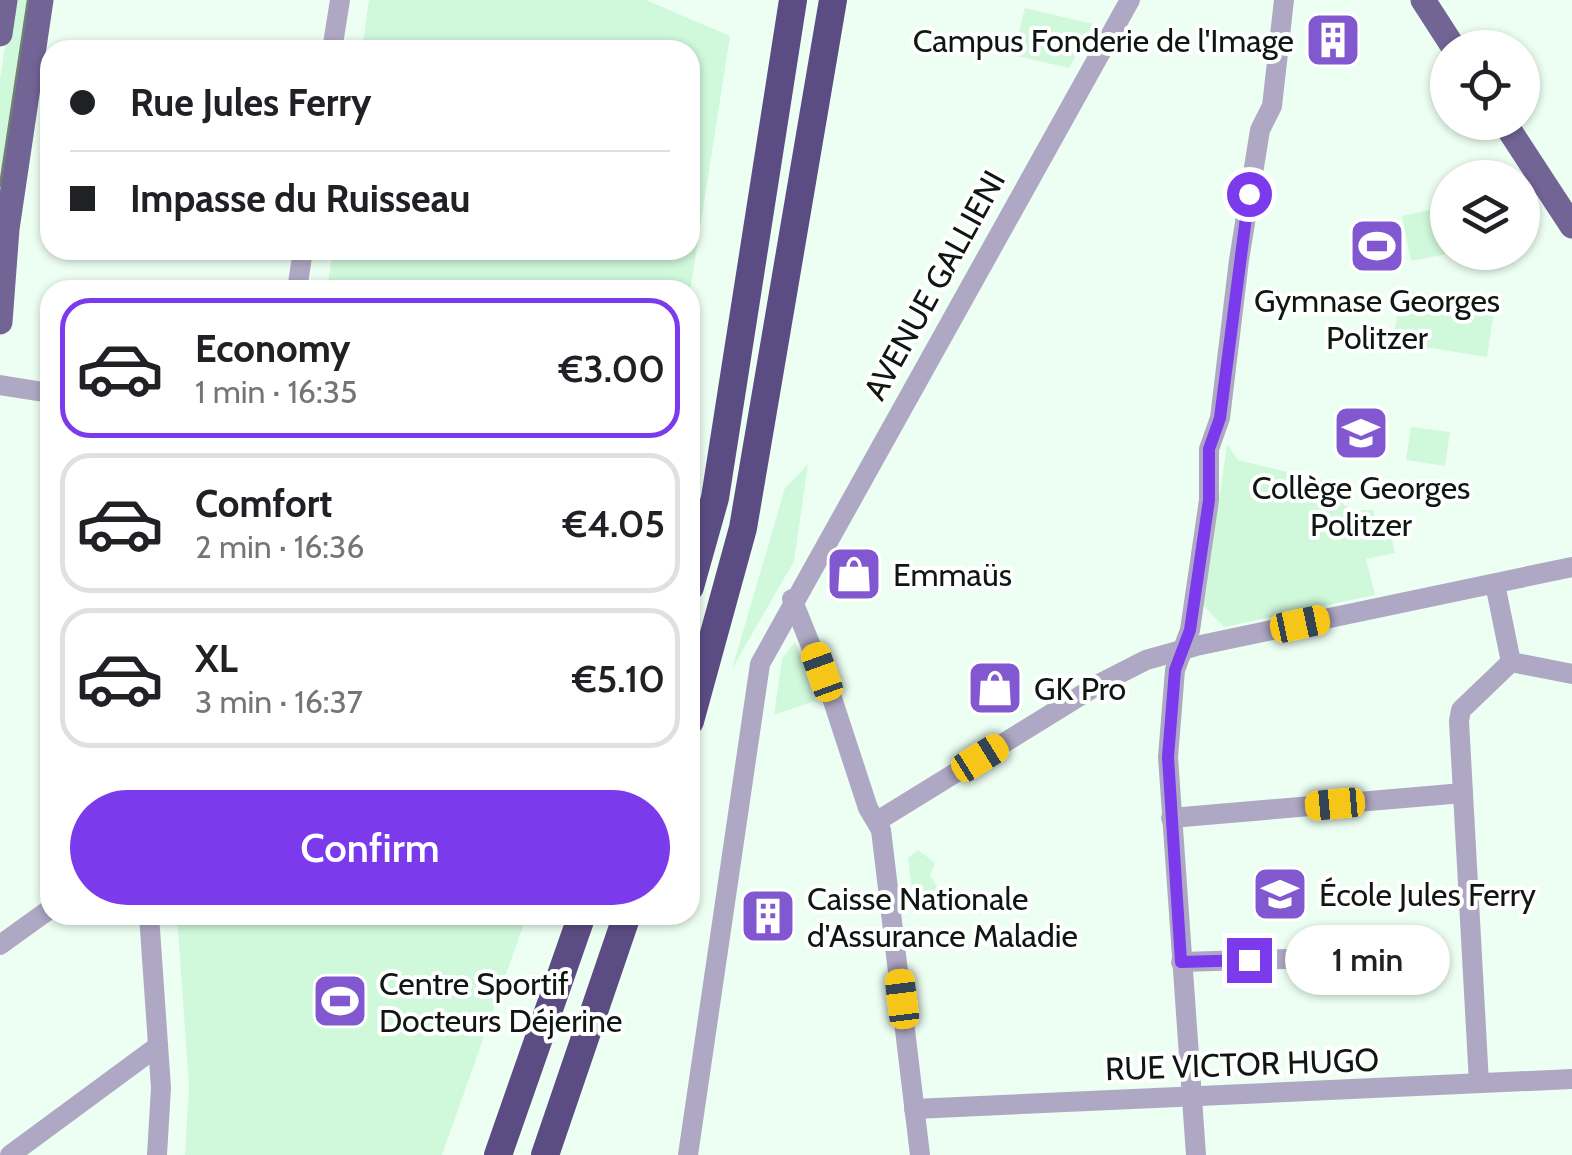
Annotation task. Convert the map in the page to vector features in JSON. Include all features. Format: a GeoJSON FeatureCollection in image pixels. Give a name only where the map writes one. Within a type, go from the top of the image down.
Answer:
{"type":"FeatureCollection","features":[{"type":"Feature","properties":{"kind":"highway"},"geometry":{"type":"LineString","coordinates":[[700,551],[715,498],[793,0]]}},
{"type":"Feature","properties":{"kind":"highway"},"geometry":{"type":"LineString","coordinates":[[700,685],[743,528],[833,0]]}},
{"type":"Feature","properties":{"kind":"highway"},"geometry":{"type":"LineString","coordinates":[[498,1155],[578,925]]}},
{"type":"Feature","properties":{"kind":"highway"},"geometry":{"type":"LineString","coordinates":[[545,1155],[624,925]]}},
{"type":"Feature","properties":{"kind":"highway"},"geometry":{"type":"LineString","coordinates":[[556,1155],[594,1017]]}},
{"type":"Feature","properties":{"kind":"highway"},"geometry":{"type":"LineString","coordinates":[[484,1155],[528,1066]]}},
{"type":"Feature","properties":{"kind":"main road"},"geometry":{"type":"LineString","coordinates":[[0,34],[5,0]]}},
{"type":"Feature","properties":{"kind":"main road"},"geometry":{"type":"LineString","coordinates":[[0,322],[7,229],[42,0]]}},
{"type":"Feature","properties":{"kind":"main road"},"geometry":{"type":"LineString","coordinates":[[1422,0],[1442,30]]}},
{"type":"Feature","properties":{"kind":"main road"},"geometry":{"type":"LineString","coordinates":[[1516,140],[1572,226]]}},
{"type":"Feature","properties":{"kind":"street"},"geometry":{"type":"LineString","coordinates":[[334,40],[340,0]]}},
{"type":"Feature","properties":{"kind":"street","name":"AVENUE GALLIENI"},"geometry":{"type":"LineString","coordinates":[[688,1155],[760,664],[792,599],[1130,0]]}},
{"type":"Feature","properties":{"kind":"street"},"geometry":{"type":"LineString","coordinates":[[1196,1155],[1168,757],[1175,670],[1190,630],[1209,500],[1209,449],[1220,418],[1239,260],[1260,130],[1272,106],[1284,0]]}},
{"type":"Feature","properties":{"kind":"street"},"geometry":{"type":"LineString","coordinates":[[0,385],[40,391]]}},
{"type":"Feature","properties":{"kind":"street"},"geometry":{"type":"LineString","coordinates":[[879,820],[1146,660],[1572,568]]}},
{"type":"Feature","properties":{"kind":"street"},"geometry":{"type":"LineString","coordinates":[[1495,584],[1510,662]]}},
{"type":"Feature","properties":{"kind":"street"},"geometry":{"type":"LineString","coordinates":[[792,599],[832,698],[868,808],[879,820],[920,1155]]}},
{"type":"Feature","properties":{"kind":"street"},"geometry":{"type":"LineString","coordinates":[[1510,662],[1572,674]]}},
{"type":"Feature","properties":{"kind":"street"},"geometry":{"type":"LineString","coordinates":[[1478,1083],[1462,710],[1510,662]]}},
{"type":"Feature","properties":{"kind":"street"},"geometry":{"type":"LineString","coordinates":[[1171,818],[1463,793]]}},
{"type":"Feature","properties":{"kind":"street"},"geometry":{"type":"LineString","coordinates":[[0,945],[40,916]]}},
{"type":"Feature","properties":{"kind":"street"},"geometry":{"type":"LineString","coordinates":[[150,925],[158,1046],[156,1155]]}},
{"type":"Feature","properties":{"kind":"street"},"geometry":{"type":"LineString","coordinates":[[1181,962],[1385,956]]}},
{"type":"Feature","properties":{"kind":"street"},"geometry":{"type":"LineString","coordinates":[[10,1155],[158,1046]]}},
{"type":"Feature","properties":{"kind":"street","name":"RUE VICTOR HUGO"},"geometry":{"type":"LineString","coordinates":[[914,1108],[1572,1079]]}},
{"type":"Feature","properties":{"kind":"green space"},"geometry":{"type":"Polygon","coordinates":[[[12,0],[33,0],[0,223],[0,80],[12,0]]]}},
{"type":"Feature","properties":{"kind":"green space"},"geometry":{"type":"Polygon","coordinates":[[[369,0],[646,0],[730,36],[700,228],[700,40],[363,40],[369,0]]]}},
{"type":"Feature","properties":{"kind":"green space"},"geometry":{"type":"Polygon","coordinates":[[[1025,8],[1093,24],[1069,68],[1013,55],[1025,8]]]}},
{"type":"Feature","properties":{"kind":"green space"},"geometry":{"type":"Polygon","coordinates":[[[1430,210],[1430,257],[1411,261],[1402,216],[1430,210]]]}},
{"type":"Feature","properties":{"kind":"green space"},"geometry":{"type":"Polygon","coordinates":[[[332,260],[695,260],[692,280],[328,280],[332,260]]]}},
{"type":"Feature","properties":{"kind":"green space"},"geometry":{"type":"Polygon","coordinates":[[[1401,290],[1495,304],[1487,357],[1393,342],[1401,290]]]}},
{"type":"Feature","properties":{"kind":"green space"},"geometry":{"type":"Polygon","coordinates":[[[1411,427],[1450,432],[1445,466],[1406,460],[1411,427]]]}},
{"type":"Feature","properties":{"kind":"green space"},"geometry":{"type":"Polygon","coordinates":[[[1227,444],[1238,460],[1338,484],[1336,497],[1350,510],[1373,510],[1376,522],[1388,520],[1395,553],[1366,559],[1375,595],[1224,627],[1204,606],[1227,444]]]}},
{"type":"Feature","properties":{"kind":"green space"},"geometry":{"type":"Polygon","coordinates":[[[808,464],[794,561],[732,669],[785,488],[808,464]]]}},
{"type":"Feature","properties":{"kind":"green space"},"geometry":{"type":"Polygon","coordinates":[[[795,642],[815,701],[774,715],[782,659],[795,642]]]}},
{"type":"Feature","properties":{"kind":"green space"},"geometry":{"type":"Polygon","coordinates":[[[918,850],[935,863],[930,875],[942,895],[926,906],[913,897],[908,858],[918,850]]]}},
{"type":"Feature","properties":{"kind":"green space","name":"Centre Sportif Docteurs Déjerine"},"geometry":{"type":"Polygon","coordinates":[[[178,925],[523,925],[442,1155],[185,1155],[189,1087],[178,925]]]}},
{"type":"Feature","properties":{"kind":"tram line"},"geometry":{"type":"LineString","coordinates":[[0,186],[28,0]]}},
{"type":"Feature","properties":{"kind":"place","name":"Campus Fonderie de l'Image"},"geometry":{"type":"Point","coordinates":[1333,40]}},
{"type":"Feature","properties":{"kind":"place","name":"Gymnase Georges Politzer"},"geometry":{"type":"Point","coordinates":[1377,246]}},
{"type":"Feature","properties":{"kind":"place","name":"Collège Georges Politzer"},"geometry":{"type":"Point","coordinates":[1361,433]}},
{"type":"Feature","properties":{"kind":"place","name":"Emmaüs"},"geometry":{"type":"Point","coordinates":[854,574]}},
{"type":"Feature","properties":{"kind":"place","name":"GK Pro"},"geometry":{"type":"Point","coordinates":[995,688]}},
{"type":"Feature","properties":{"kind":"place","name":"École Jules Ferry"},"geometry":{"type":"Point","coordinates":[1280,894]}},
{"type":"Feature","properties":{"kind":"place","name":"Caisse Nationale d'Assurance Maladie"},"geometry":{"type":"Point","coordinates":[768,916]}},
{"type":"Feature","properties":{"kind":"place","name":"Centre Sportif Docteurs Déjerine"},"geometry":{"type":"Point","coordinates":[340,1001]}},
{"type":"Feature","properties":{"kind":"route"},"geometry":{"type":"LineString","coordinates":[[1249,194],[1220,418],[1209,449],[1209,500],[1190,630],[1175,670],[1168,757],[1181,962],[1249,960]]}}]}
